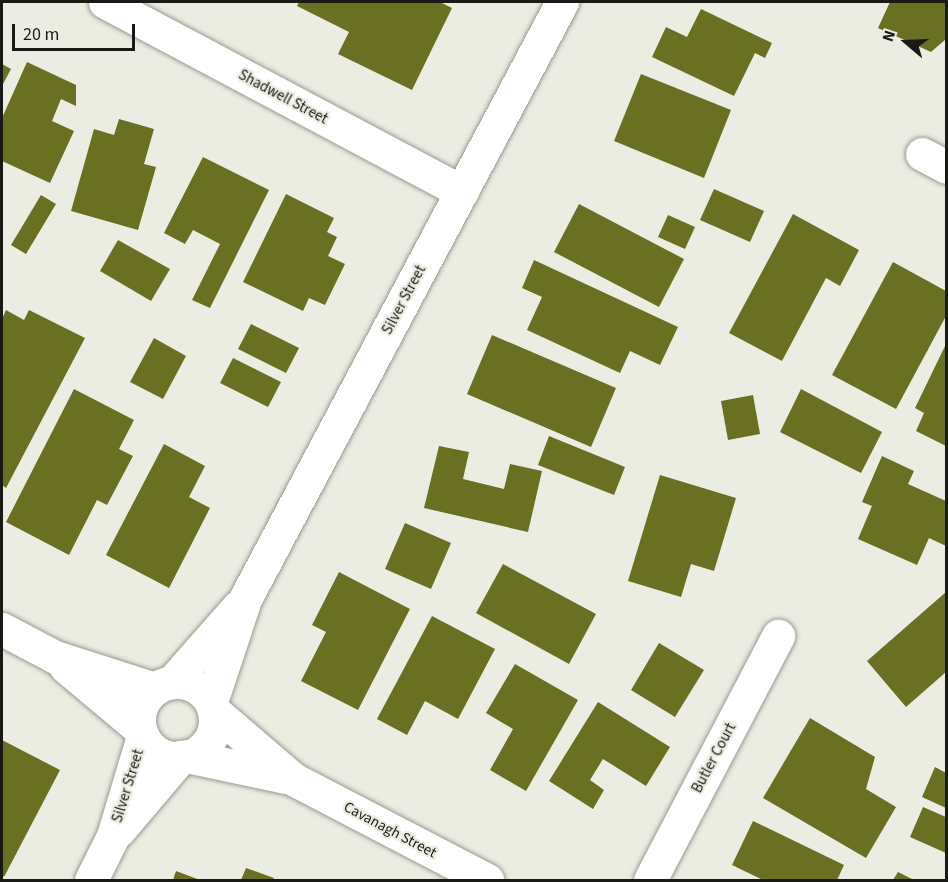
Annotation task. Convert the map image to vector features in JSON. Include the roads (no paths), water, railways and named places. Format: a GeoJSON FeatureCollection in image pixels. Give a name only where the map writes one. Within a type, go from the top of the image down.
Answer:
{"type":"FeatureCollection","features":[{"type":"Feature","properties":{"kind":"street","name":"Shadwell Street"},"geometry":{"type":"LineString","coordinates":[[105,2],[462,192]]}},
{"type":"Feature","properties":{"kind":"street","name":"Silver Street"},"geometry":{"type":"LineString","coordinates":[[212,707],[245,598],[562,2]]}},
{"type":"Feature","properties":{"kind":"street","name":"Silver Street"},"geometry":{"type":"LineString","coordinates":[[163,686],[245,598]]}},
{"type":"Feature","properties":{"kind":"street"},"geometry":{"type":"LineString","coordinates":[[2,629],[55,657],[163,686],[194,686],[212,707],[213,734],[184,757],[159,753],[142,733],[55,657]]}},
{"type":"Feature","properties":{"kind":"street","name":"Butler Court"},"geometry":{"type":"LineString","coordinates":[[650,880],[778,636]]}},
{"type":"Feature","properties":{"kind":"street"},"geometry":{"type":"LineString","coordinates":[[142,733],[141,706],[163,686]]}},
{"type":"Feature","properties":{"kind":"street","name":"Cavanagh Street"},"geometry":{"type":"LineString","coordinates":[[212,707],[293,779],[487,880]]}},
{"type":"Feature","properties":{"kind":"street","name":"Silver Street"},"geometry":{"type":"LineString","coordinates":[[91,880],[113,836],[142,733]]}},
{"type":"Feature","properties":{"kind":"street","name":"Silver Street"},"geometry":{"type":"LineString","coordinates":[[113,836],[184,757]]}},
{"type":"Feature","properties":{"kind":"street","name":"Cavanagh Street"},"geometry":{"type":"LineString","coordinates":[[184,757],[293,779]]}}]}
